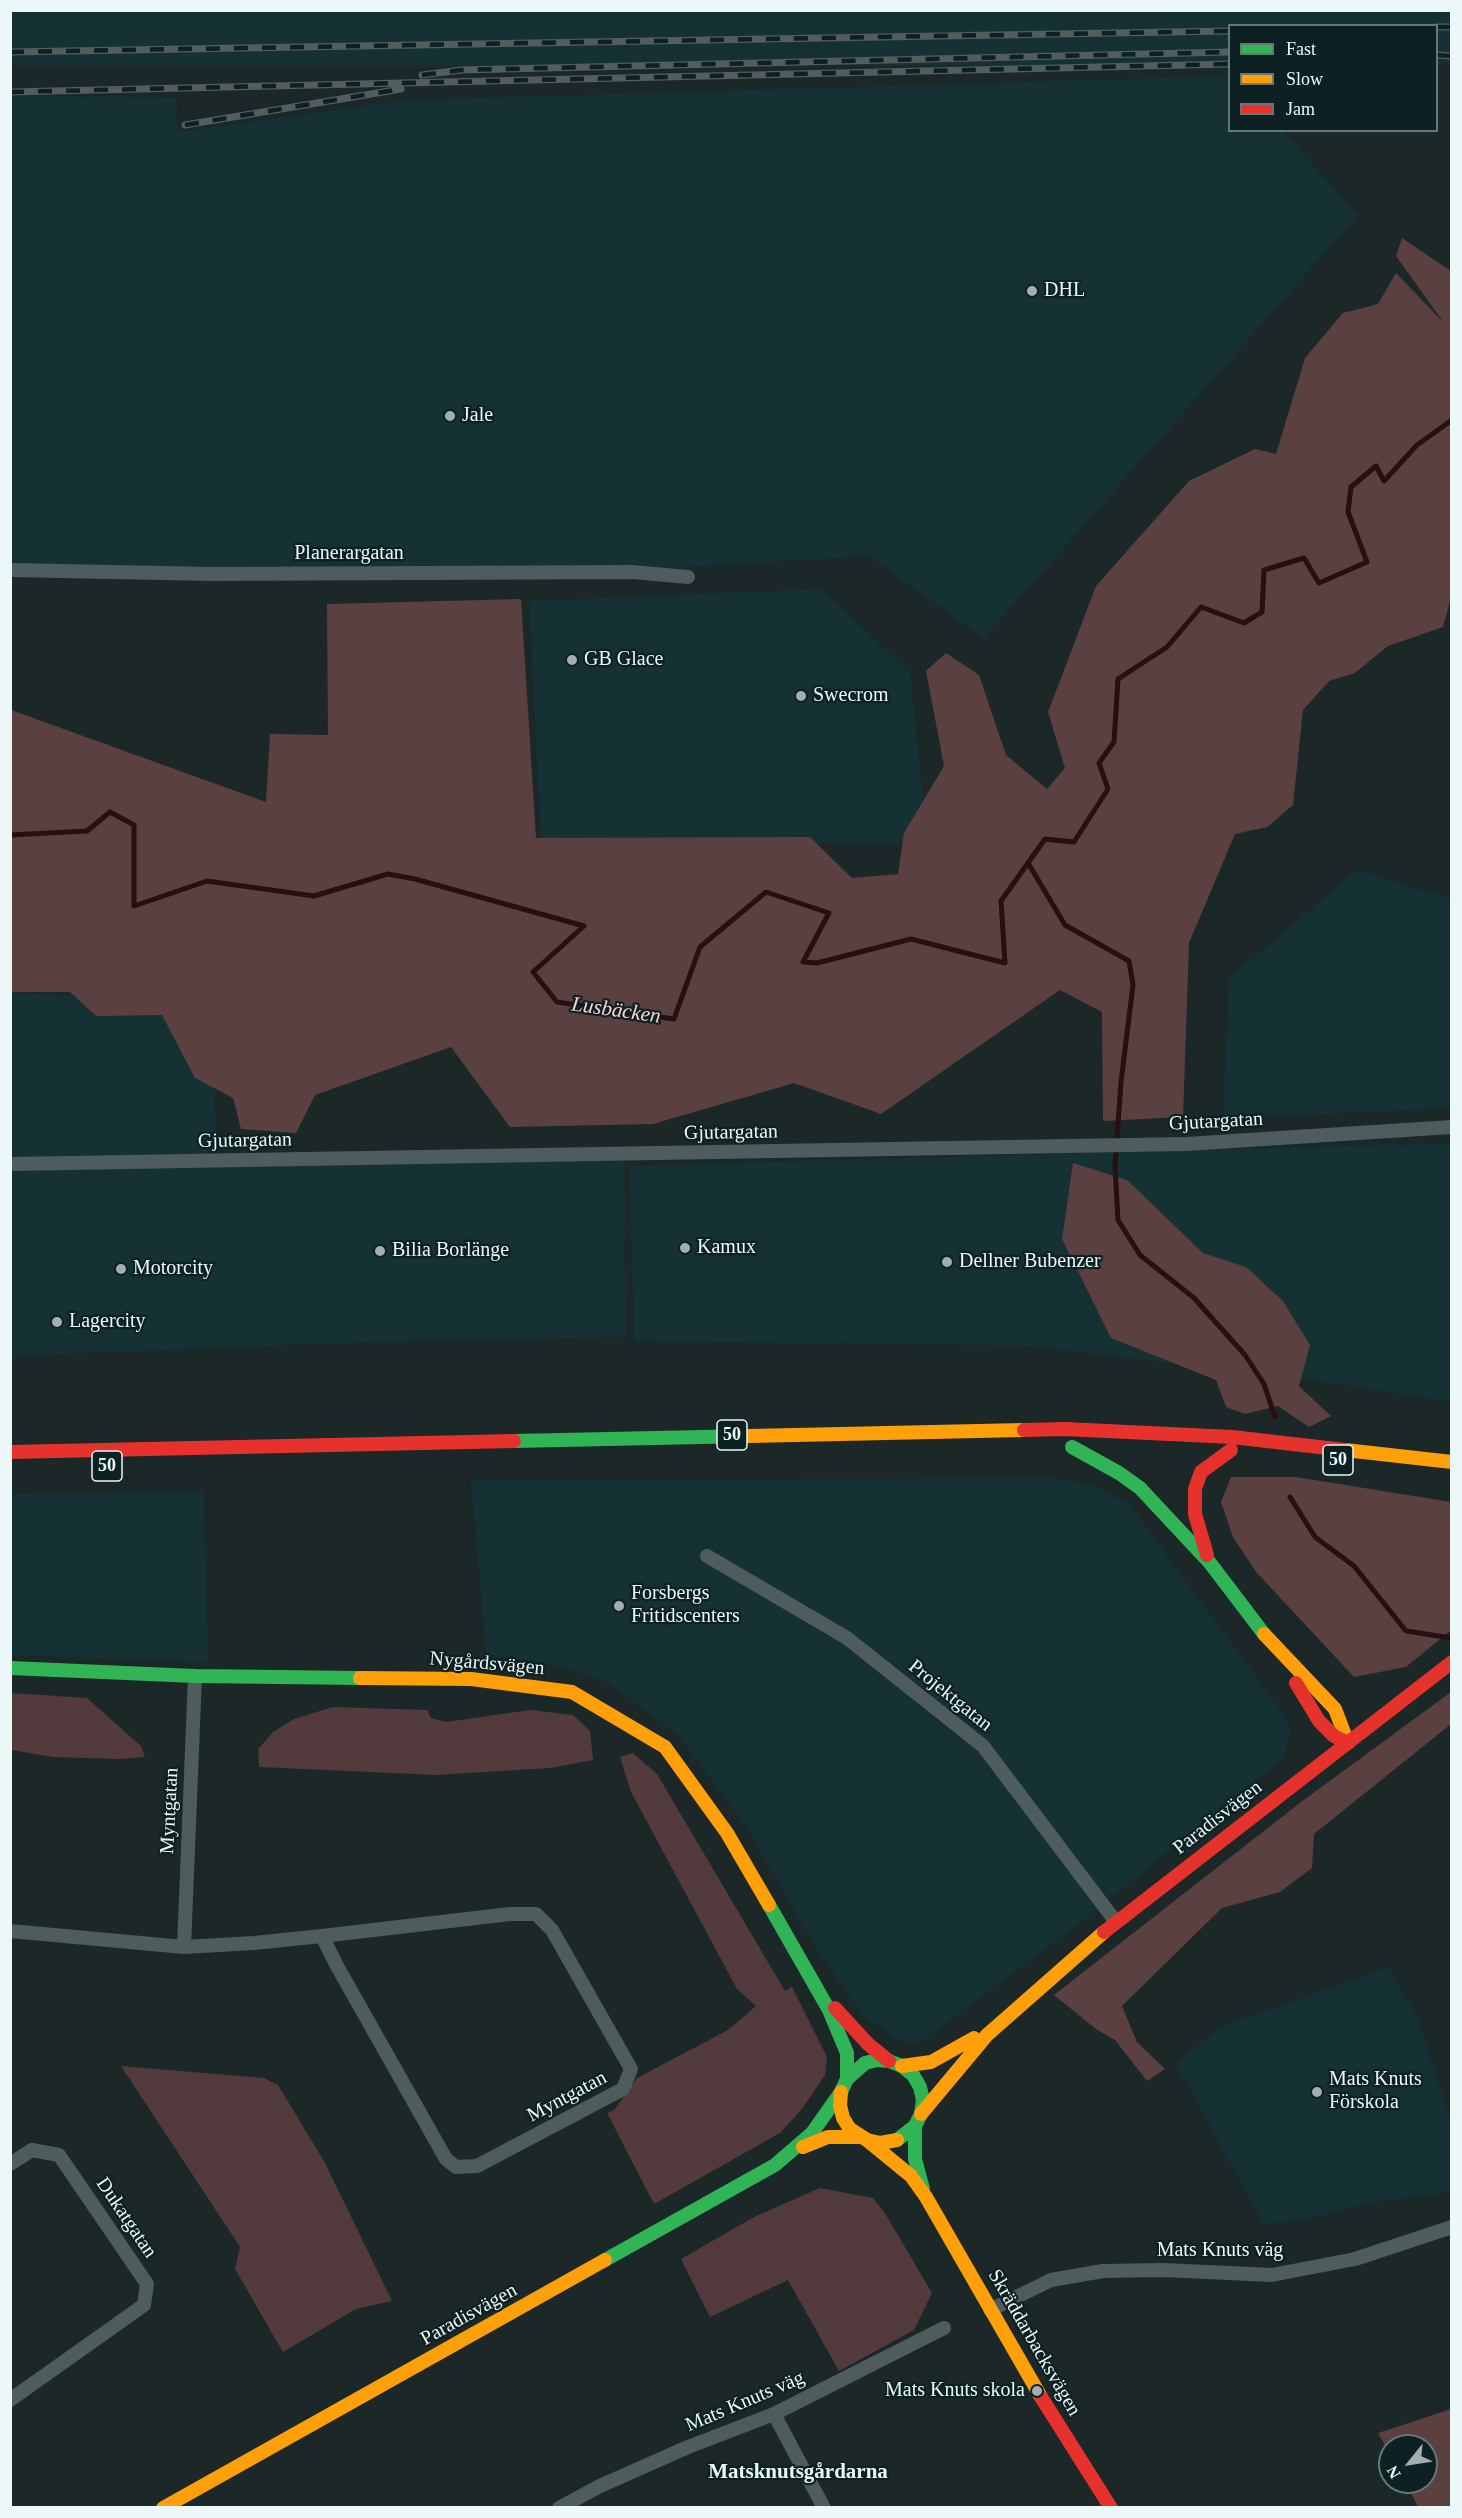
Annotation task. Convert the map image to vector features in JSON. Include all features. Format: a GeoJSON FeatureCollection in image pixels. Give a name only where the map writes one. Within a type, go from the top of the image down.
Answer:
{"type":"FeatureCollection","features":[{"type":"Feature","properties":{"kind":"main road","name":"50"},"geometry":{"type":"LineString","coordinates":[[10,1452],[1065,1429],[1232,1437],[1452,1462]]}},
{"type":"Feature","properties":{"kind":"main road"},"geometry":{"type":"LineString","coordinates":[[1104,1447],[1066,1447],[1105,1464],[1140,1488],[1210,1563],[1272,1644],[1319,1721],[1334,1736],[1348,1743]]}},
{"type":"Feature","properties":{"kind":"main road","name":"50"},"geometry":{"type":"LineString","coordinates":[[1167,1448],[1232,1450],[1452,1475]]}},
{"type":"Feature","properties":{"kind":"main road"},"geometry":{"type":"LineString","coordinates":[[1210,1563],[1198,1527],[1195,1490],[1201,1472],[1232,1450]]}},
{"type":"Feature","properties":{"kind":"main road"},"geometry":{"type":"LineString","coordinates":[[1272,1644],[1335,1709],[1348,1743]]}},
{"type":"Feature","properties":{"kind":"main road","name":"Paradisvägen"},"geometry":{"type":"LineString","coordinates":[[918,2120],[969,2054],[1013,2011],[1116,1922],[1452,1662]]}},
{"type":"Feature","properties":{"kind":"main road","name":"Nygårdsvägen"},"geometry":{"type":"LineString","coordinates":[[10,1668],[195,1676],[471,1679],[572,1692],[665,1747],[727,1833],[815,1983],[847,2053],[844,2085]]}},
{"type":"Feature","properties":{"kind":"main road","name":"Nygårdsvägen"},"geometry":{"type":"LineString","coordinates":[[815,1983],[851,2027],[896,2064]]}},
{"type":"Feature","properties":{"kind":"main road","name":"Paradisvägen"},"geometry":{"type":"LineString","coordinates":[[896,2064],[931,2062],[952,2053],[1013,2011]]}},
{"type":"Feature","properties":{"kind":"main road"},"geometry":{"type":"LineString","coordinates":[[877,2060],[896,2064],[913,2075],[920,2087],[923,2100],[918,2120],[905,2136],[893,2142],[880,2143],[863,2139],[850,2129],[843,2118],[840,2105],[844,2085],[855,2070],[865,2063],[877,2060]]}},
{"type":"Feature","properties":{"kind":"main road","name":"Paradisvägen"},"geometry":{"type":"LineString","coordinates":[[163,2508],[776,2165],[812,2133],[844,2085]]}},
{"type":"Feature","properties":{"kind":"main road","name":"Skräddarbacksvägen"},"geometry":{"type":"LineString","coordinates":[[918,2120],[915,2159],[926,2197]]}},
{"type":"Feature","properties":{"kind":"main road","name":"Paradisvägen"},"geometry":{"type":"LineString","coordinates":[[793,2152],[828,2137],[863,2139]]}},
{"type":"Feature","properties":{"kind":"main road","name":"Skräddarbacksvägen"},"geometry":{"type":"LineString","coordinates":[[863,2139],[910,2176],[926,2197],[1037,2391],[1110,2508]]}},
{"type":"Feature","properties":{"kind":"street","name":"Planerargatan"},"geometry":{"type":"LineString","coordinates":[[10,570],[213,574],[632,572],[688,577]]}},
{"type":"Feature","properties":{"kind":"street","name":"Gjutargatan"},"geometry":{"type":"LineString","coordinates":[[10,1164],[1186,1144],[1452,1127]]}},
{"type":"Feature","properties":{"kind":"street","name":"Projektgatan"},"geometry":{"type":"LineString","coordinates":[[707,1556],[847,1638],[983,1746],[1116,1922]]}},
{"type":"Feature","properties":{"kind":"street","name":"Myntgatan"},"geometry":{"type":"LineString","coordinates":[[184,1947],[195,1676]]}},
{"type":"Feature","properties":{"kind":"street","name":"Myntgatan"},"geometry":{"type":"LineString","coordinates":[[10,1931],[184,1947],[254,1943],[510,1914],[536,1914],[552,1930],[631,2069],[623,2089],[477,2166],[456,2167],[446,2159],[322,1936]]}},
{"type":"Feature","properties":{"kind":"street","name":"Dukatgatan"},"geometry":{"type":"LineString","coordinates":[[10,2164],[32,2150],[59,2155],[147,2284],[144,2305],[10,2400]]}},
{"type":"Feature","properties":{"kind":"street","name":"Mats Knuts väg"},"geometry":{"type":"LineString","coordinates":[[990,2310],[1051,2280],[1103,2271],[1272,2275],[1355,2259],[1452,2227]]}},
{"type":"Feature","properties":{"kind":"street","name":"Mats Knuts väg"},"geometry":{"type":"LineString","coordinates":[[559,2508],[600,2486],[688,2447],[774,2414],[944,2328]]}},
{"type":"Feature","properties":{"kind":"street"},"geometry":{"type":"LineString","coordinates":[[774,2414],[824,2508]]}},
{"type":"Feature","properties":{"kind":"shaded area"},"geometry":{"type":"Polygon","coordinates":[[[11,10],[1451,10],[1452,64],[1438,64],[1438,24],[1228,24],[1228,65],[11,66],[11,10]]]}},
{"type":"Feature","properties":{"kind":"shaded area"},"geometry":{"type":"Polygon","coordinates":[[[1228,76],[1228,132],[1283,132],[1358,215],[984,638],[869,556],[605,572],[11,570],[11,95],[176,98],[178,132],[407,100],[1228,76]]]}},
{"type":"Feature","properties":{"kind":"shaded area"},"geometry":{"type":"Polygon","coordinates":[[[1402,238],[1451,271],[1452,594],[1443,627],[1388,646],[1355,673],[1329,681],[1303,710],[1293,805],[1267,827],[1235,834],[1189,943],[1183,1117],[1103,1121],[1102,1012],[1060,990],[881,1114],[794,1083],[653,1124],[510,1127],[451,1047],[315,1095],[296,1133],[241,1129],[233,1098],[195,1078],[162,1015],[96,1016],[70,992],[11,992],[11,710],[266,802],[270,734],[328,735],[327,604],[521,599],[536,838],[810,837],[852,878],[898,874],[904,833],[944,766],[926,671],[946,653],[979,675],[1006,755],[1047,789],[1065,768],[1048,712],[1096,586],[1189,481],[1255,449],[1276,454],[1305,358],[1343,313],[1378,304],[1396,273],[1444,323],[1396,256],[1402,238]]]}},
{"type":"Feature","properties":{"kind":"shaded area"},"geometry":{"type":"Polygon","coordinates":[[[822,589],[910,673],[928,844],[541,838],[529,601],[822,589]]]}},
{"type":"Feature","properties":{"kind":"shaded area"},"geometry":{"type":"Polygon","coordinates":[[[1357,870],[1451,899],[1451,1108],[1223,1119],[1229,979],[1357,870]]]}},
{"type":"Feature","properties":{"kind":"shaded area"},"geometry":{"type":"Polygon","coordinates":[[[10,985],[16,993],[209,1002],[218,1159],[624,1161],[626,1337],[369,1342],[11,1356],[10,985]]]}},
{"type":"Feature","properties":{"kind":"shaded area"},"geometry":{"type":"Polygon","coordinates":[[[1451,1143],[1451,1402],[1326,1382],[1028,1346],[634,1341],[630,1166],[1451,1143]]]}},
{"type":"Feature","properties":{"kind":"shaded area"},"geometry":{"type":"Polygon","coordinates":[[[1073,1163],[1127,1180],[1203,1253],[1246,1267],[1283,1301],[1310,1345],[1299,1386],[1331,1416],[1309,1427],[1278,1406],[1245,1414],[1226,1407],[1216,1380],[1111,1338],[1062,1239],[1073,1163]]]}},
{"type":"Feature","properties":{"kind":"shaded area"},"geometry":{"type":"Polygon","coordinates":[[[1231,1477],[1296,1477],[1451,1502],[1451,1630],[1406,1667],[1354,1677],[1257,1573],[1233,1537],[1221,1502],[1231,1477]]]}},
{"type":"Feature","properties":{"kind":"shaded area"},"geometry":{"type":"Polygon","coordinates":[[[1049,1478],[1092,1485],[1129,1504],[1284,1715],[1291,1730],[1284,1757],[1085,1919],[918,2044],[900,2040],[862,2014],[817,1949],[745,1825],[679,1736],[607,1682],[554,1665],[486,1654],[471,1480],[1049,1478]]]}},
{"type":"Feature","properties":{"kind":"shaded area"},"geometry":{"type":"Polygon","coordinates":[[[204,1491],[208,1662],[11,1655],[11,1494],[204,1491]]]}},
{"type":"Feature","properties":{"kind":"shaded area"},"geometry":{"type":"Polygon","coordinates":[[[1451,1692],[1451,1724],[1314,1834],[1312,1868],[1280,1892],[1222,1908],[1122,2006],[1137,2042],[1165,2069],[1147,2081],[1115,2040],[1096,2029],[1054,1995],[1301,1802],[1451,1692]]]}},
{"type":"Feature","properties":{"kind":"shaded area"},"geometry":{"type":"Polygon","coordinates":[[[11,1693],[87,1698],[141,1746],[145,1757],[120,1759],[53,1757],[11,1750],[11,1693]]]}},
{"type":"Feature","properties":{"kind":"shaded area"},"geometry":{"type":"Polygon","coordinates":[[[333,1707],[427,1710],[431,1718],[446,1722],[530,1710],[573,1715],[590,1731],[593,1760],[550,1768],[435,1775],[259,1767],[258,1749],[273,1732],[294,1719],[333,1707]]]}},
{"type":"Feature","properties":{"kind":"shaded area"},"geometry":{"type":"Polygon","coordinates":[[[633,1753],[657,1774],[785,1991],[792,1987],[827,2057],[825,2075],[802,2109],[780,2133],[654,2204],[607,2113],[614,2110],[637,2078],[728,2030],[756,2006],[737,1989],[631,1792],[620,1757],[633,1753]]]}},
{"type":"Feature","properties":{"kind":"shaded area","name":"Mats Knuts Förskola"},"geometry":{"type":"Polygon","coordinates":[[[1389,1967],[1417,2017],[1451,2121],[1451,2192],[1369,2203],[1309,2219],[1264,2224],[1176,2064],[1220,2027],[1389,1967]]]}},
{"type":"Feature","properties":{"kind":"shaded area"},"geometry":{"type":"Polygon","coordinates":[[[121,2066],[264,2078],[278,2085],[325,2163],[392,2301],[356,2309],[283,2352],[235,2269],[240,2247],[121,2066]]]}},
{"type":"Feature","properties":{"kind":"shaded area"},"geometry":{"type":"Polygon","coordinates":[[[820,2188],[873,2198],[886,2215],[932,2293],[914,2330],[839,2371],[788,2280],[710,2317],[681,2259],[754,2217],[820,2188]]]}},
{"type":"Feature","properties":{"kind":"shaded area"},"geometry":{"type":"Polygon","coordinates":[[[1451,2409],[1451,2507],[1418,2507],[1411,2494],[1438,2494],[1438,2434],[1378,2433],[1451,2409]]]}},
{"type":"Feature","properties":{"kind":"waterway","name":"Lusbäcken"},"geometry":{"type":"LineString","coordinates":[[10,835],[87,831],[110,812],[134,825],[134,906],[207,881],[314,896],[388,874],[415,879],[584,926],[533,972],[557,1002],[674,1019],[700,947],[766,892],[829,913],[803,962],[817,963],[911,939],[1005,963],[1001,901],[1045,839],[1074,842],[1108,789],[1099,763],[1114,742],[1118,679],[1167,647],[1201,607],[1244,623],[1262,612],[1264,570],[1304,558],[1319,583],[1367,562],[1348,512],[1351,487],[1376,466],[1384,481],[1417,445],[1452,420]]}},
{"type":"Feature","properties":{"kind":"waterway"},"geometry":{"type":"LineString","coordinates":[[1028,863],[1065,925],[1129,961],[1133,985],[1121,1082],[1115,1167],[1118,1220],[1140,1255],[1194,1298],[1245,1355],[1264,1384],[1275,1417]]}},
{"type":"Feature","properties":{"kind":"waterway"},"geometry":{"type":"LineString","coordinates":[[1290,1497],[1315,1537],[1354,1566],[1406,1631],[1452,1638]]}},
{"type":"Feature","properties":{"kind":"railway"},"geometry":{"type":"LineString","coordinates":[[1438,27],[1452,27]]}},
{"type":"Feature","properties":{"kind":"railway"},"geometry":{"type":"LineString","coordinates":[[10,52],[1228,31]]}},
{"type":"Feature","properties":{"kind":"railway"},"geometry":{"type":"LineString","coordinates":[[422,75],[461,70],[1228,52]]}},
{"type":"Feature","properties":{"kind":"railway"},"geometry":{"type":"LineString","coordinates":[[1438,55],[1452,56]]}},
{"type":"Feature","properties":{"kind":"railway"},"geometry":{"type":"LineString","coordinates":[[10,92],[1228,64]]}},
{"type":"Feature","properties":{"kind":"railway"},"geometry":{"type":"LineString","coordinates":[[185,125],[401,89]]}},
{"type":"Feature","properties":{"kind":"traffic: fast"},"geometry":{"type":"LineString","coordinates":[[514,1441],[749,1436]]}},
{"type":"Feature","properties":{"kind":"traffic: fast"},"geometry":{"type":"LineString","coordinates":[[1072,1447],[1119,1473],[1140,1488],[1210,1563],[1264,1634]]}},
{"type":"Feature","properties":{"kind":"traffic: fast"},"geometry":{"type":"LineString","coordinates":[[10,1668],[195,1676],[360,1678]]}},
{"type":"Feature","properties":{"kind":"traffic: fast"},"geometry":{"type":"LineString","coordinates":[[769,1905],[829,2010],[847,2053],[847,2079]]}},
{"type":"Feature","properties":{"kind":"traffic: fast"},"geometry":{"type":"LineString","coordinates":[[605,2260],[775,2165],[812,2133],[841,2092],[847,2079],[865,2063],[877,2060],[889,2061],[902,2066],[913,2075],[920,2087],[923,2100],[921,2114],[915,2126],[897,2140]]}},
{"type":"Feature","properties":{"kind":"traffic: fast"},"geometry":{"type":"LineString","coordinates":[[915,2126],[915,2159],[923,2189]]}},
{"type":"Feature","properties":{"kind":"traffic: slow"},"geometry":{"type":"LineString","coordinates":[[749,1436],[1024,1430]]}},
{"type":"Feature","properties":{"kind":"traffic: slow"},"geometry":{"type":"LineString","coordinates":[[1345,1450],[1452,1462]]}},
{"type":"Feature","properties":{"kind":"traffic: slow"},"geometry":{"type":"LineString","coordinates":[[1264,1634],[1335,1709],[1348,1743]]}},
{"type":"Feature","properties":{"kind":"traffic: slow"},"geometry":{"type":"LineString","coordinates":[[360,1678],[471,1679],[572,1692],[665,1747],[727,1833],[769,1905]]}},
{"type":"Feature","properties":{"kind":"traffic: slow"},"geometry":{"type":"LineString","coordinates":[[921,2114],[987,2035],[1104,1932]]}},
{"type":"Feature","properties":{"kind":"traffic: slow"},"geometry":{"type":"LineString","coordinates":[[902,2066],[931,2062],[974,2038]]}},
{"type":"Feature","properties":{"kind":"traffic: slow"},"geometry":{"type":"LineString","coordinates":[[841,2092],[840,2105],[843,2118],[850,2129],[867,2140],[880,2143],[897,2140]]}},
{"type":"Feature","properties":{"kind":"traffic: slow"},"geometry":{"type":"LineString","coordinates":[[803,2147],[828,2137],[860,2137]]}},
{"type":"Feature","properties":{"kind":"traffic: slow"},"geometry":{"type":"LineString","coordinates":[[867,2140],[911,2176],[926,2197],[1041,2397]]}},
{"type":"Feature","properties":{"kind":"traffic: slow"},"geometry":{"type":"LineString","coordinates":[[163,2508],[605,2260]]}},
{"type":"Feature","properties":{"kind":"traffic: jam"},"geometry":{"type":"LineString","coordinates":[[1024,1430],[1065,1429],[1232,1437],[1345,1450]]}},
{"type":"Feature","properties":{"kind":"traffic: jam"},"geometry":{"type":"LineString","coordinates":[[10,1452],[514,1441]]}},
{"type":"Feature","properties":{"kind":"traffic: jam"},"geometry":{"type":"LineString","coordinates":[[1207,1555],[1195,1514],[1195,1489],[1201,1472],[1231,1450]]}},
{"type":"Feature","properties":{"kind":"traffic: jam"},"geometry":{"type":"LineString","coordinates":[[1104,1932],[1452,1662]]}},
{"type":"Feature","properties":{"kind":"traffic: jam"},"geometry":{"type":"LineString","coordinates":[[1296,1683],[1319,1721],[1334,1736],[1348,1743]]}},
{"type":"Feature","properties":{"kind":"traffic: jam"},"geometry":{"type":"LineString","coordinates":[[835,2008],[868,2044],[889,2061]]}},
{"type":"Feature","properties":{"kind":"traffic: jam"},"geometry":{"type":"LineString","coordinates":[[1041,2397],[1111,2508]]}},
{"type":"Feature","properties":{"kind":"place","name":"DHL"},"geometry":{"type":"Point","coordinates":[1032,291]}},
{"type":"Feature","properties":{"kind":"place","name":"Jale"},"geometry":{"type":"Point","coordinates":[450,416]}},
{"type":"Feature","properties":{"kind":"place","name":"GB Glace"},"geometry":{"type":"Point","coordinates":[572,660]}},
{"type":"Feature","properties":{"kind":"place","name":"Swecrom"},"geometry":{"type":"Point","coordinates":[801,696]}},
{"type":"Feature","properties":{"kind":"place","name":"Kamux"},"geometry":{"type":"Point","coordinates":[685,1248]}},
{"type":"Feature","properties":{"kind":"place","name":"Bilia Borlänge"},"geometry":{"type":"Point","coordinates":[380,1251]}},
{"type":"Feature","properties":{"kind":"place","name":"Dellner Bubenzer"},"geometry":{"type":"Point","coordinates":[947,1262]}},
{"type":"Feature","properties":{"kind":"place","name":"Motorcity"},"geometry":{"type":"Point","coordinates":[121,1269]}},
{"type":"Feature","properties":{"kind":"place","name":"Lagercity"},"geometry":{"type":"Point","coordinates":[57,1322]}},
{"type":"Feature","properties":{"kind":"place","name":"Forsbergs Fritidscenters"},"geometry":{"type":"Point","coordinates":[619,1606]}},
{"type":"Feature","properties":{"kind":"place","name":"Mats Knuts Förskola"},"geometry":{"type":"Point","coordinates":[1317,2092]}},
{"type":"Feature","properties":{"kind":"place","name":"Mats Knuts skola"},"geometry":{"type":"Point","coordinates":[1037,2391]}},
{"type":"Feature","properties":{"kind":"district","name":"Matsknutsgårdarna"},"geometry":{"type":"Point","coordinates":[798,2473]}}]}
